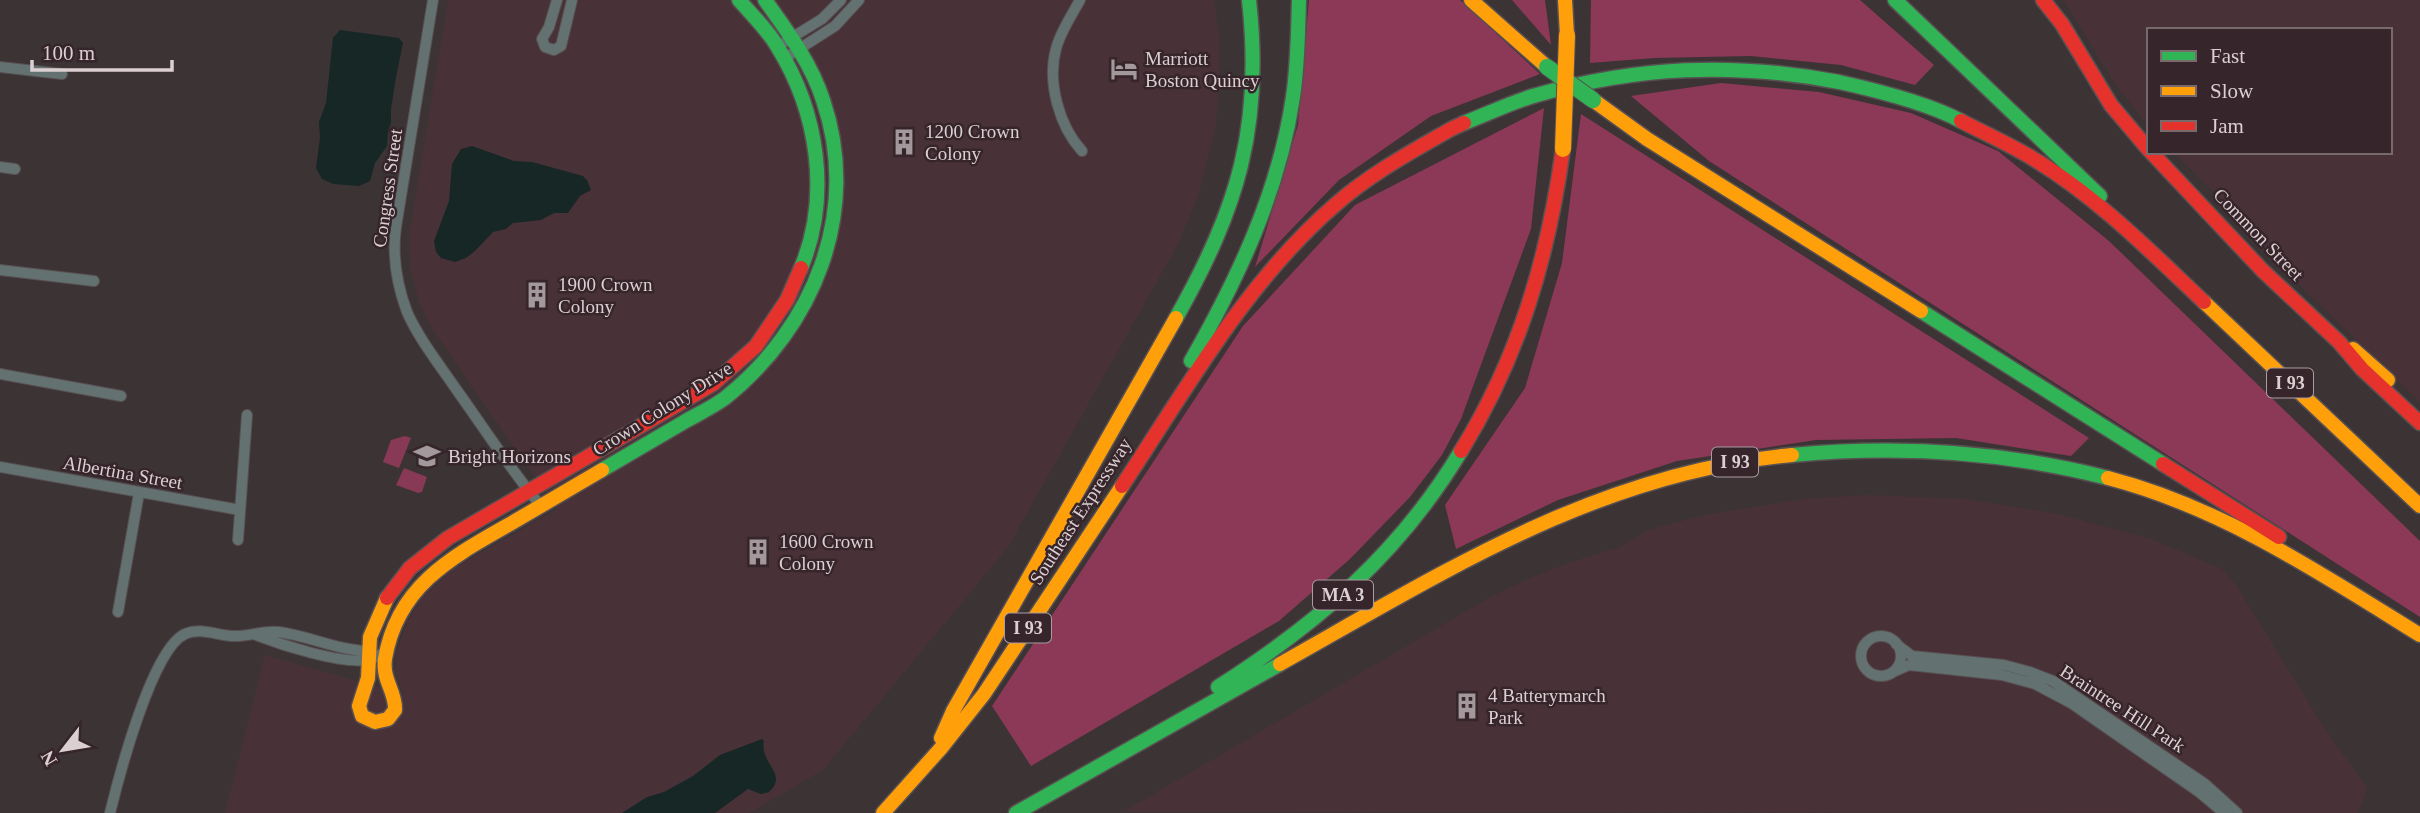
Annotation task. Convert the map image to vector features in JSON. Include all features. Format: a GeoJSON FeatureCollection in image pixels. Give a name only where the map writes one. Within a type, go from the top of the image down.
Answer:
{"type":"FeatureCollection","features":[{"type":"Feature","properties":{"kind":"main road","name":"Crown Colony Drive"},"geometry":{"type":"LineString","coordinates":[[739,0],[757,18],[781,52],[798,83],[810,117],[818,174],[818,200],[804,267],[786,305],[767,333],[748,354],[713,384],[448,538],[414,563],[397,582],[373,628],[368,655],[368,679],[359,699],[364,718],[375,723],[385,721],[394,712],[396,702],[384,672],[386,651],[399,615],[427,577],[451,559],[724,399],[763,365],[781,345],[802,314],[827,255],[834,219],[837,174],[835,146],[828,112],[815,76],[797,43],[765,0]]}},
{"type":"Feature","properties":{"kind":"main road"},"geometry":{"type":"LineString","coordinates":[[931,761],[953,711],[1192,289],[1220,233],[1240,178],[1251,118],[1254,59],[1249,0]]}},
{"type":"Feature","properties":{"kind":"main road"},"geometry":{"type":"LineString","coordinates":[[1158,431],[1184,373],[1234,284],[1267,206],[1291,107],[1297,55],[1299,0]]}},
{"type":"Feature","properties":{"kind":"main road"},"geometry":{"type":"LineString","coordinates":[[1471,0],[1549,66],[1647,139],[2340,575],[2378,609]]}},
{"type":"Feature","properties":{"kind":"main road"},"geometry":{"type":"LineString","coordinates":[[1488,0],[1549,66]]}},
{"type":"Feature","properties":{"kind":"main road","name":"MA 3"},"geometry":{"type":"LineString","coordinates":[[1126,751],[1178,711],[1264,657],[1318,617],[1373,567],[1429,500],[1476,428],[1519,334],[1549,234],[1563,149],[1572,34],[1565,0]]}},
{"type":"Feature","properties":{"kind":"main road"},"geometry":{"type":"LineString","coordinates":[[1572,34],[1577,0]]}},
{"type":"Feature","properties":{"kind":"main road"},"geometry":{"type":"LineString","coordinates":[[1895,0],[2143,237],[2182,282]]}},
{"type":"Feature","properties":{"kind":"main road","name":"Common Street"},"geometry":{"type":"LineString","coordinates":[[2043,0],[2062,24],[2111,105],[2147,147]]}},
{"type":"Feature","properties":{"kind":"main road","name":"Common Street"},"geometry":{"type":"LineString","coordinates":[[2053,0],[2062,24]]}},
{"type":"Feature","properties":{"kind":"main road","name":"I 93"},"geometry":{"type":"LineString","coordinates":[[1158,431],[1262,279],[1303,235],[1361,184],[1423,143],[1477,117],[1542,93],[1616,76],[1685,69],[1736,68],[1788,72],[1855,85],[1921,104],[1984,131],[2042,164],[2182,282],[2420,506]]}},
{"type":"Feature","properties":{"kind":"main road","name":"Common Street"},"geometry":{"type":"LineString","coordinates":[[2153,154],[2263,271],[2340,342],[2362,369],[2420,423]]}},
{"type":"Feature","properties":{"kind":"main road","name":"Common Street"},"geometry":{"type":"LineString","coordinates":[[2340,342],[2362,356],[2420,410]]}},
{"type":"Feature","properties":{"kind":"main road","name":"Southeast Expressway"},"geometry":{"type":"LineString","coordinates":[[883,813],[931,761],[993,680],[1158,431]]}},
{"type":"Feature","properties":{"kind":"main road","name":"I 93"},"geometry":{"type":"LineString","coordinates":[[1016,813],[1464,560],[1524,529],[1587,503],[1651,482],[1717,466],[1785,455],[1869,449],[1954,452],[2021,460],[2096,476],[2166,496],[2229,523],[2420,635]]}},
{"type":"Feature","properties":{"kind":"main road"},"geometry":{"type":"LineString","coordinates":[[2398,485],[2420,498]]}},
{"type":"Feature","properties":{"kind":"main road"},"geometry":{"type":"LineString","coordinates":[[363,692],[377,685],[392,693]]}},
{"type":"Feature","properties":{"kind":"street","name":"Congress Street"},"geometry":{"type":"LineString","coordinates":[[433,0],[395,235],[397,276],[406,309],[419,334],[541,506]]}},
{"type":"Feature","properties":{"kind":"street"},"geometry":{"type":"LineString","coordinates":[[557,0],[543,44],[551,50],[560,47],[572,0]]}},
{"type":"Feature","properties":{"kind":"street"},"geometry":{"type":"LineString","coordinates":[[797,43],[841,0]]}},
{"type":"Feature","properties":{"kind":"street"},"geometry":{"type":"LineString","coordinates":[[781,52],[835,26],[859,0]]}},
{"type":"Feature","properties":{"kind":"street"},"geometry":{"type":"LineString","coordinates":[[1080,0],[1057,45],[1054,72],[1065,127],[1082,151]]}},
{"type":"Feature","properties":{"kind":"street"},"geometry":{"type":"LineString","coordinates":[[545,34],[555,30],[563,39]]}},
{"type":"Feature","properties":{"kind":"street"},"geometry":{"type":"LineString","coordinates":[[0,67],[62,74]]}},
{"type":"Feature","properties":{"kind":"street"},"geometry":{"type":"LineString","coordinates":[[0,167],[15,169]]}},
{"type":"Feature","properties":{"kind":"street"},"geometry":{"type":"LineString","coordinates":[[0,270],[94,281]]}},
{"type":"Feature","properties":{"kind":"street"},"geometry":{"type":"LineString","coordinates":[[0,374],[121,396]]}},
{"type":"Feature","properties":{"kind":"street"},"geometry":{"type":"LineString","coordinates":[[238,540],[247,415]]}},
{"type":"Feature","properties":{"kind":"street","name":"Albertina Street"},"geometry":{"type":"LineString","coordinates":[[0,467],[240,510]]}},
{"type":"Feature","properties":{"kind":"street"},"geometry":{"type":"LineString","coordinates":[[118,612],[139,493]]}},
{"type":"Feature","properties":{"kind":"street"},"geometry":{"type":"LineString","coordinates":[[110,813],[122,765],[162,660],[173,643],[184,635],[196,631],[232,636],[282,633],[368,655],[386,651]]}},
{"type":"Feature","properties":{"kind":"street","name":"Braintree Hill Park"},"geometry":{"type":"LineString","coordinates":[[2224,813],[2199,792],[2071,703],[2035,684],[2002,675],[1909,665],[1884,676],[1872,674],[1863,665],[1861,654],[1865,645],[1876,638],[1888,638],[1912,656],[2004,665],[2053,681],[2205,784],[2237,813]]}},
{"type":"Feature","properties":{"kind":"street"},"geometry":{"type":"LineString","coordinates":[[1893,672],[1900,660],[1896,644]]}},
{"type":"Feature","properties":{"kind":"shaded area"},"geometry":{"type":"Polygon","coordinates":[[[448,0],[1214,0],[1219,36],[1216,125],[1198,196],[1178,244],[1008,547],[823,770],[749,813],[225,813],[265,655],[404,694],[395,675],[396,653],[408,620],[425,594],[456,567],[557,509],[431,327],[420,304],[411,273],[410,229],[448,0]]]}},
{"type":"Feature","properties":{"kind":"shaded area"},"geometry":{"type":"Polygon","coordinates":[[[1309,0],[1460,0],[1540,74],[1431,116],[1339,180],[1255,267],[1298,125],[1309,0]]]}},
{"type":"Feature","properties":{"kind":"shaded area"},"geometry":{"type":"Polygon","coordinates":[[[1512,0],[1545,0],[1551,45],[1512,0]]]}},
{"type":"Feature","properties":{"kind":"shaded area"},"geometry":{"type":"Polygon","coordinates":[[[1591,0],[1860,0],[1934,65],[1915,85],[1841,65],[1751,56],[1654,58],[1590,63],[1591,0]]]}},
{"type":"Feature","properties":{"kind":"shaded area"},"geometry":{"type":"Polygon","coordinates":[[[2064,0],[2420,0],[2420,402],[2293,279],[2176,154],[2392,154],[2392,28],[2147,28],[2147,124],[2113,81],[2064,0]]]}},
{"type":"Feature","properties":{"kind":"shaded area"},"geometry":{"type":"Polygon","coordinates":[[[340,30],[399,38],[403,43],[387,146],[375,163],[370,181],[359,186],[333,184],[322,179],[316,168],[319,122],[326,103],[333,38],[340,30]]]}},
{"type":"Feature","properties":{"kind":"shaded area"},"geometry":{"type":"Polygon","coordinates":[[[1721,83],[1819,92],[1911,113],[1998,151],[2109,241],[2420,541],[2420,617],[1709,161],[1631,96],[1721,83]]]}},
{"type":"Feature","properties":{"kind":"shaded area"},"geometry":{"type":"Polygon","coordinates":[[[1544,108],[1531,229],[1461,419],[1442,455],[1410,497],[1350,559],[1279,621],[1031,766],[992,706],[1243,326],[1355,205],[1544,108]]]}},
{"type":"Feature","properties":{"kind":"shaded area"},"geometry":{"type":"Polygon","coordinates":[[[1581,114],[2089,438],[2071,456],[1956,438],[1816,440],[1677,461],[1558,500],[1456,549],[1445,505],[1525,388],[1562,263],[1581,114]]]}},
{"type":"Feature","properties":{"kind":"shaded area"},"geometry":{"type":"Polygon","coordinates":[[[472,146],[514,161],[532,162],[583,176],[591,190],[580,196],[568,213],[554,213],[541,220],[513,223],[506,229],[493,232],[466,258],[455,262],[441,258],[436,252],[434,241],[449,201],[452,164],[461,149],[472,146]]]}},
{"type":"Feature","properties":{"kind":"shaded area"},"geometry":{"type":"Polygon","coordinates":[[[405,436],[411,438],[399,468],[383,462],[391,440],[405,436]]]}},
{"type":"Feature","properties":{"kind":"shaded area"},"geometry":{"type":"Polygon","coordinates":[[[404,468],[427,477],[422,492],[396,485],[404,468]]]}},
{"type":"Feature","properties":{"kind":"shaded area"},"geometry":{"type":"Polygon","coordinates":[[[1867,495],[1964,499],[2058,514],[2151,539],[2222,569],[2236,585],[2325,729],[2367,788],[2358,813],[1123,812],[1487,599],[1530,578],[1620,547],[1648,530],[1709,514],[1804,499],[1867,495]]]}},
{"type":"Feature","properties":{"kind":"shaded area"},"geometry":{"type":"Polygon","coordinates":[[[762,739],[765,756],[776,780],[769,792],[761,794],[748,789],[715,813],[622,813],[647,797],[664,792],[693,776],[720,755],[762,739]]]}},
{"type":"Feature","properties":{"kind":"traffic: fast"},"geometry":{"type":"LineString","coordinates":[[739,0],[777,46],[791,72],[811,126],[816,155],[816,212],[801,268]]}},
{"type":"Feature","properties":{"kind":"traffic: fast"},"geometry":{"type":"LineString","coordinates":[[602,470],[725,398],[756,369],[783,337],[805,302],[822,264],[832,225],[836,184],[833,142],[823,100],[812,73],[765,0]]}},
{"type":"Feature","properties":{"kind":"traffic: fast"},"geometry":{"type":"LineString","coordinates":[[1176,318],[1216,240],[1241,165],[1252,88],[1249,0]]}},
{"type":"Feature","properties":{"kind":"traffic: fast"},"geometry":{"type":"LineString","coordinates":[[1191,361],[1240,266],[1278,167],[1295,85],[1299,0]]}},
{"type":"Feature","properties":{"kind":"traffic: fast"},"geometry":{"type":"LineString","coordinates":[[1895,0],[2100,196]]}},
{"type":"Feature","properties":{"kind":"traffic: fast"},"geometry":{"type":"LineString","coordinates":[[1547,67],[1593,100]]}},
{"type":"Feature","properties":{"kind":"traffic: fast"},"geometry":{"type":"LineString","coordinates":[[1464,123],[1524,99],[1572,86],[1610,78],[1685,70],[1761,72],[1839,82],[1917,103],[1961,121]]}},
{"type":"Feature","properties":{"kind":"traffic: fast"},"geometry":{"type":"LineString","coordinates":[[1921,311],[2163,464]]}},
{"type":"Feature","properties":{"kind":"traffic: fast"},"geometry":{"type":"LineString","coordinates":[[1218,687],[1289,638],[1354,584],[1411,522],[1461,451]]}},
{"type":"Feature","properties":{"kind":"traffic: fast"},"geometry":{"type":"LineString","coordinates":[[1792,455],[1872,451],[1951,453],[2029,462],[2108,478]]}},
{"type":"Feature","properties":{"kind":"traffic: fast"},"geometry":{"type":"LineString","coordinates":[[1016,813],[1280,664]]}},
{"type":"Feature","properties":{"kind":"traffic: slow"},"geometry":{"type":"LineString","coordinates":[[1471,0],[1547,67]]}},
{"type":"Feature","properties":{"kind":"traffic: slow"},"geometry":{"type":"LineString","coordinates":[[1565,0],[1567,35]]}},
{"type":"Feature","properties":{"kind":"traffic: slow"},"geometry":{"type":"LineString","coordinates":[[1563,149],[1567,35]]}},
{"type":"Feature","properties":{"kind":"traffic: slow"},"geometry":{"type":"LineString","coordinates":[[1593,100],[1647,139],[1921,311]]}},
{"type":"Feature","properties":{"kind":"traffic: slow"},"geometry":{"type":"LineString","coordinates":[[2204,302],[2420,506]]}},
{"type":"Feature","properties":{"kind":"traffic: slow"},"geometry":{"type":"LineString","coordinates":[[941,738],[953,711],[1176,318]]}},
{"type":"Feature","properties":{"kind":"traffic: slow"},"geometry":{"type":"LineString","coordinates":[[2353,349],[2388,380]]}},
{"type":"Feature","properties":{"kind":"traffic: slow"},"geometry":{"type":"LineString","coordinates":[[1280,664],[1463,562],[1589,504],[1654,482],[1722,465],[1792,455]]}},
{"type":"Feature","properties":{"kind":"traffic: slow"},"geometry":{"type":"LineString","coordinates":[[387,598],[370,637],[368,678],[359,706],[362,716],[375,722],[388,719],[395,710],[385,673],[385,659],[391,634],[401,612],[430,576],[468,549],[602,470]]}},
{"type":"Feature","properties":{"kind":"traffic: slow"},"geometry":{"type":"LineString","coordinates":[[2108,478],[2191,506],[2270,544],[2420,635]]}},
{"type":"Feature","properties":{"kind":"traffic: slow"},"geometry":{"type":"LineString","coordinates":[[883,813],[942,747],[984,694],[1122,486]]}},
{"type":"Feature","properties":{"kind":"traffic: jam"},"geometry":{"type":"LineString","coordinates":[[2043,0],[2062,24],[2111,105],[2147,148]]}},
{"type":"Feature","properties":{"kind":"traffic: jam"},"geometry":{"type":"LineString","coordinates":[[1961,121],[2023,153],[2078,189],[2122,225],[2204,302]]}},
{"type":"Feature","properties":{"kind":"traffic: jam"},"geometry":{"type":"LineString","coordinates":[[1122,486],[1194,374],[1246,302],[1303,235],[1362,183],[1464,123]]}},
{"type":"Feature","properties":{"kind":"traffic: jam"},"geometry":{"type":"LineString","coordinates":[[1461,451],[1499,379],[1528,306],[1549,229],[1563,149]]}},
{"type":"Feature","properties":{"kind":"traffic: jam"},"geometry":{"type":"LineString","coordinates":[[2153,154],[2263,271],[2420,423]]}},
{"type":"Feature","properties":{"kind":"traffic: jam"},"geometry":{"type":"LineString","coordinates":[[387,598],[410,568],[448,538],[713,384],[756,346],[787,300],[801,268]]}},
{"type":"Feature","properties":{"kind":"traffic: jam"},"geometry":{"type":"LineString","coordinates":[[2163,464],[2279,537]]}},
{"type":"Feature","properties":{"kind":"place","name":"Marriott Boston Quincy"},"geometry":{"type":"Point","coordinates":[1124,69]}},
{"type":"Feature","properties":{"kind":"place","name":"1200 Crown Colony"},"geometry":{"type":"Point","coordinates":[904,142]}},
{"type":"Feature","properties":{"kind":"place","name":"1900 Crown Colony"},"geometry":{"type":"Point","coordinates":[537,295]}},
{"type":"Feature","properties":{"kind":"place","name":"Bright Horizons"},"geometry":{"type":"Point","coordinates":[427,456]}},
{"type":"Feature","properties":{"kind":"place","name":"1600 Crown Colony"},"geometry":{"type":"Point","coordinates":[758,552]}},
{"type":"Feature","properties":{"kind":"place","name":"4 Batterymarch Park"},"geometry":{"type":"Point","coordinates":[1467,706]}}]}
